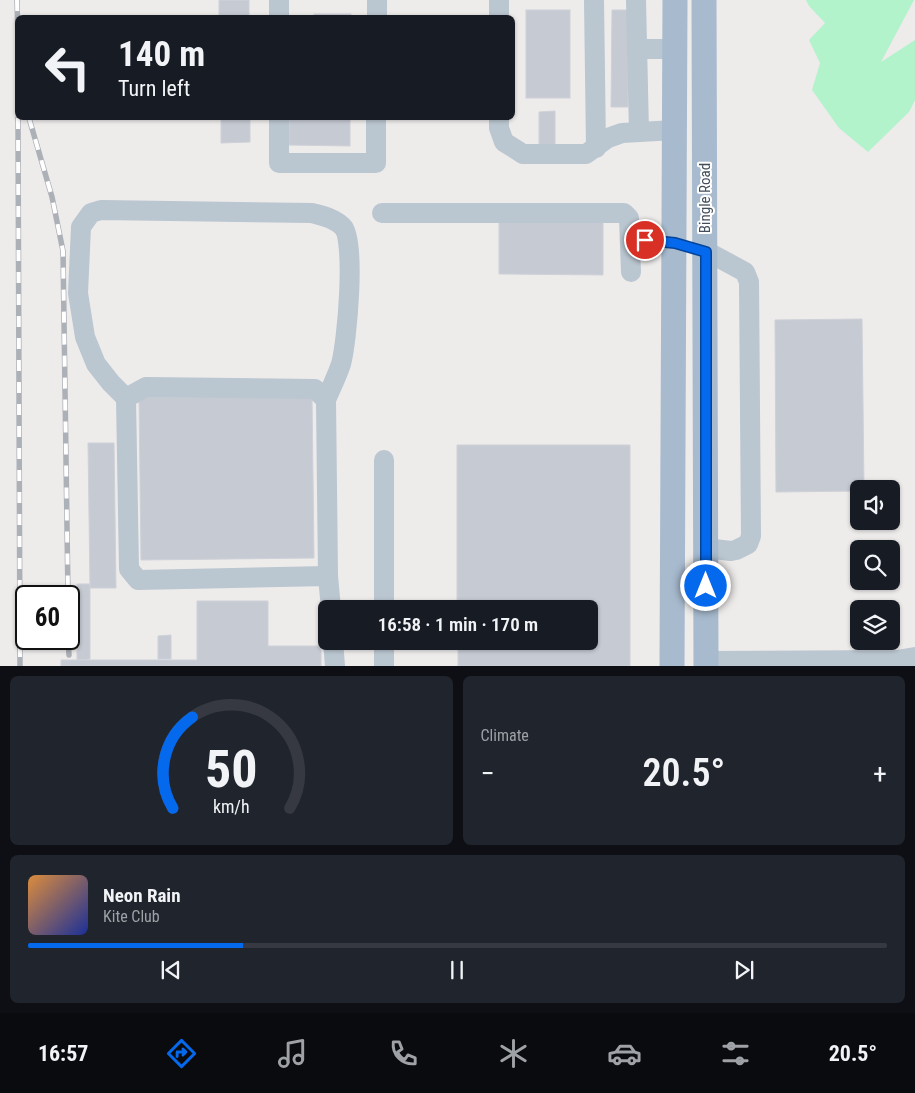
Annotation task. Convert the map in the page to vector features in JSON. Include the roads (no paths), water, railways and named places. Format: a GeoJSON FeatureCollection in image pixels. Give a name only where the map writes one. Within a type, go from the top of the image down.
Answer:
{"type":"FeatureCollection","features":[{"type":"Feature","properties":{"kind":"main road","name":"Bingle Road"},"geometry":{"type":"LineString","coordinates":[[672,666],[675,0]]}},
{"type":"Feature","properties":{"kind":"main road","name":"Bingle Road"},"geometry":{"type":"LineString","coordinates":[[704,0],[706,663]]}},
{"type":"Feature","properties":{"kind":"main road"},"geometry":{"type":"LineString","coordinates":[[675,243],[706,252]]}},
{"type":"Feature","properties":{"kind":"main road"},"geometry":{"type":"LineString","coordinates":[[673,548],[705,548]]}},
{"type":"Feature","properties":{"kind":"lane"},"geometry":{"type":"LineString","coordinates":[[279,0],[279,15]]}},
{"type":"Feature","properties":{"kind":"lane"},"geometry":{"type":"LineString","coordinates":[[377,15],[378,0]]}},
{"type":"Feature","properties":{"kind":"lane"},"geometry":{"type":"LineString","coordinates":[[499,0],[499,15]]}},
{"type":"Feature","properties":{"kind":"lane"},"geometry":{"type":"LineString","coordinates":[[594,0],[596,148]]}},
{"type":"Feature","properties":{"kind":"lane"},"geometry":{"type":"LineString","coordinates":[[636,0],[639,132]]}},
{"type":"Feature","properties":{"kind":"lane"},"geometry":{"type":"LineString","coordinates":[[637,49],[675,49]]}},
{"type":"Feature","properties":{"kind":"lane"},"geometry":{"type":"LineString","coordinates":[[279,120],[279,163],[376,163],[376,120]]}},
{"type":"Feature","properties":{"kind":"lane"},"geometry":{"type":"LineString","coordinates":[[499,120],[499,128],[504,142],[523,154],[586,154],[608,138],[622,133],[675,130]]}},
{"type":"Feature","properties":{"kind":"lane"},"geometry":{"type":"LineString","coordinates":[[328,576],[138,580],[129,569],[126,398],[96,364],[86,337],[78,293],[81,227],[91,213],[101,210],[312,213],[333,219],[344,228],[348,244],[349,261],[346,335],[341,365],[326,400],[328,576],[330,600]]}},
{"type":"Feature","properties":{"kind":"lane"},"geometry":{"type":"LineString","coordinates":[[382,213],[624,213],[629,218],[631,272]]}},
{"type":"Feature","properties":{"kind":"lane"},"geometry":{"type":"LineString","coordinates":[[630,239],[675,243]]}},
{"type":"Feature","properties":{"kind":"lane"},"geometry":{"type":"LineString","coordinates":[[705,548],[736,550],[748,544],[751,536],[749,282],[744,272],[706,252]]}},
{"type":"Feature","properties":{"kind":"lane"},"geometry":{"type":"LineString","coordinates":[[126,398],[146,386],[315,389],[326,400]]}},
{"type":"Feature","properties":{"kind":"lane"},"geometry":{"type":"LineString","coordinates":[[384,460],[384,600]]}},
{"type":"Feature","properties":{"kind":"lane"},"geometry":{"type":"LineString","coordinates":[[334,650],[335,666]]}},
{"type":"Feature","properties":{"kind":"lane"},"geometry":{"type":"LineString","coordinates":[[384,650],[384,666]]}},
{"type":"Feature","properties":{"kind":"lane"},"geometry":{"type":"LineString","coordinates":[[706,663],[897,660],[915,657]]}},
{"type":"Feature","properties":{"kind":"railway"},"geometry":{"type":"LineString","coordinates":[[17,0],[17,15]]}},
{"type":"Feature","properties":{"kind":"railway"},"geometry":{"type":"LineString","coordinates":[[18,120],[20,666]]}},
{"type":"Feature","properties":{"kind":"railway"},"geometry":{"type":"LineString","coordinates":[[30,120],[52,197],[63,251],[68,585]]}},
{"type":"Feature","properties":{"kind":"railway"},"geometry":{"type":"LineString","coordinates":[[69,650],[69,655]]}}]}
